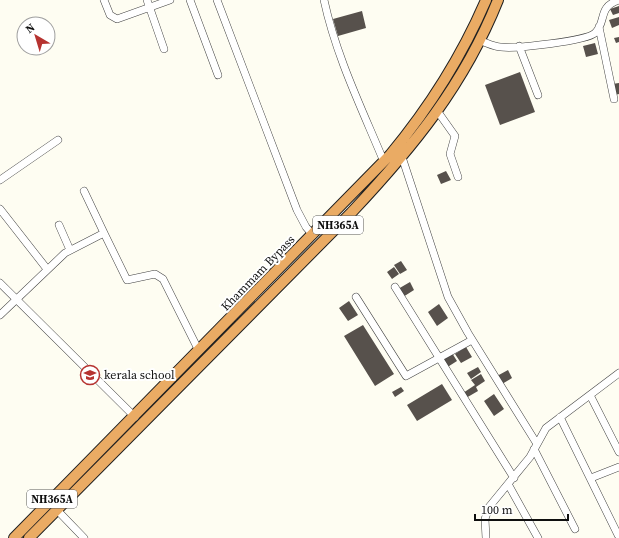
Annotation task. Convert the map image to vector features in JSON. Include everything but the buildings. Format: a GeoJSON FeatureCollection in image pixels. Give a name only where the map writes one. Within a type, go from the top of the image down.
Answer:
{"type":"FeatureCollection","features":[{"type":"Feature","properties":{"kind":"highway","name":"Khammam Bypass"},"geometry":{"type":"LineString","coordinates":[[138,420],[199,352],[384,162],[418,119],[446,77],[469,38],[486,0]]}},
{"type":"Feature","properties":{"kind":"highway","name":"Khammam Bypass"},"geometry":{"type":"LineString","coordinates":[[14,538],[95,464],[138,420],[347,217],[402,157],[438,112],[481,41],[498,0]]}},
{"type":"Feature","properties":{"kind":"highway"},"geometry":{"type":"LineString","coordinates":[[338,209],[347,217]]}},
{"type":"Feature","properties":{"kind":"highway","name":"Khammam Bypass"},"geometry":{"type":"LineString","coordinates":[[32,535],[57,510],[95,464]]}},
{"type":"Feature","properties":{"kind":"highway"},"geometry":{"type":"LineString","coordinates":[[28,524],[32,535]]}},
{"type":"Feature","properties":{"kind":"street"},"geometry":{"type":"LineString","coordinates":[[104,0],[110,15],[115,19],[121,19],[170,0]]}},
{"type":"Feature","properties":{"kind":"street"},"geometry":{"type":"LineString","coordinates":[[147,0],[164,49]]}},
{"type":"Feature","properties":{"kind":"street"},"geometry":{"type":"LineString","coordinates":[[190,0],[218,75]]}},
{"type":"Feature","properties":{"kind":"street"},"geometry":{"type":"LineString","coordinates":[[217,0],[297,210],[306,227],[313,235]]}},
{"type":"Feature","properties":{"kind":"street"},"geometry":{"type":"LineString","coordinates":[[324,0],[332,34],[384,162]]}},
{"type":"Feature","properties":{"kind":"street"},"geometry":{"type":"LineString","coordinates":[[481,41],[501,47],[577,40],[591,36],[599,27],[606,7],[619,0]]}},
{"type":"Feature","properties":{"kind":"street"},"geometry":{"type":"LineString","coordinates":[[599,27],[614,99]]}},
{"type":"Feature","properties":{"kind":"street"},"geometry":{"type":"LineString","coordinates":[[519,46],[538,95]]}},
{"type":"Feature","properties":{"kind":"street"},"geometry":{"type":"LineString","coordinates":[[438,112],[455,136],[450,154],[458,177]]}},
{"type":"Feature","properties":{"kind":"street"},"geometry":{"type":"LineString","coordinates":[[0,180],[58,140]]}},
{"type":"Feature","properties":{"kind":"street"},"geometry":{"type":"LineString","coordinates":[[402,157],[448,297],[536,447],[575,529]]}},
{"type":"Feature","properties":{"kind":"street"},"geometry":{"type":"LineString","coordinates":[[84,191],[127,280],[155,274],[163,279],[199,352]]}},
{"type":"Feature","properties":{"kind":"street"},"geometry":{"type":"LineString","coordinates":[[0,209],[47,269]]}},
{"type":"Feature","properties":{"kind":"street"},"geometry":{"type":"LineString","coordinates":[[59,225],[70,250]]}},
{"type":"Feature","properties":{"kind":"street"},"geometry":{"type":"LineString","coordinates":[[0,315],[47,269],[70,250],[104,233]]}},
{"type":"Feature","properties":{"kind":"street"},"geometry":{"type":"LineString","coordinates":[[0,283],[138,420]]}},
{"type":"Feature","properties":{"kind":"street"},"geometry":{"type":"LineString","coordinates":[[395,287],[514,478]]}},
{"type":"Feature","properties":{"kind":"street"},"geometry":{"type":"LineString","coordinates":[[356,297],[405,375],[410,375],[472,340]]}},
{"type":"Feature","properties":{"kind":"street"},"geometry":{"type":"LineString","coordinates":[[486,538],[486,512],[514,478],[536,447],[546,428],[619,373]]}},
{"type":"Feature","properties":{"kind":"street"},"geometry":{"type":"LineString","coordinates":[[590,396],[619,452]]}},
{"type":"Feature","properties":{"kind":"street"},"geometry":{"type":"LineString","coordinates":[[560,417],[618,535]]}},
{"type":"Feature","properties":{"kind":"street"},"geometry":{"type":"LineString","coordinates":[[591,478],[619,467]]}},
{"type":"Feature","properties":{"kind":"street"},"geometry":{"type":"LineString","coordinates":[[508,484],[538,538]]}},
{"type":"Feature","properties":{"kind":"street"},"geometry":{"type":"LineString","coordinates":[[57,510],[84,538]]}},
{"type":"Feature","properties":{"kind":"place","name":"kerala school"},"geometry":{"type":"Point","coordinates":[90,375]}}]}
